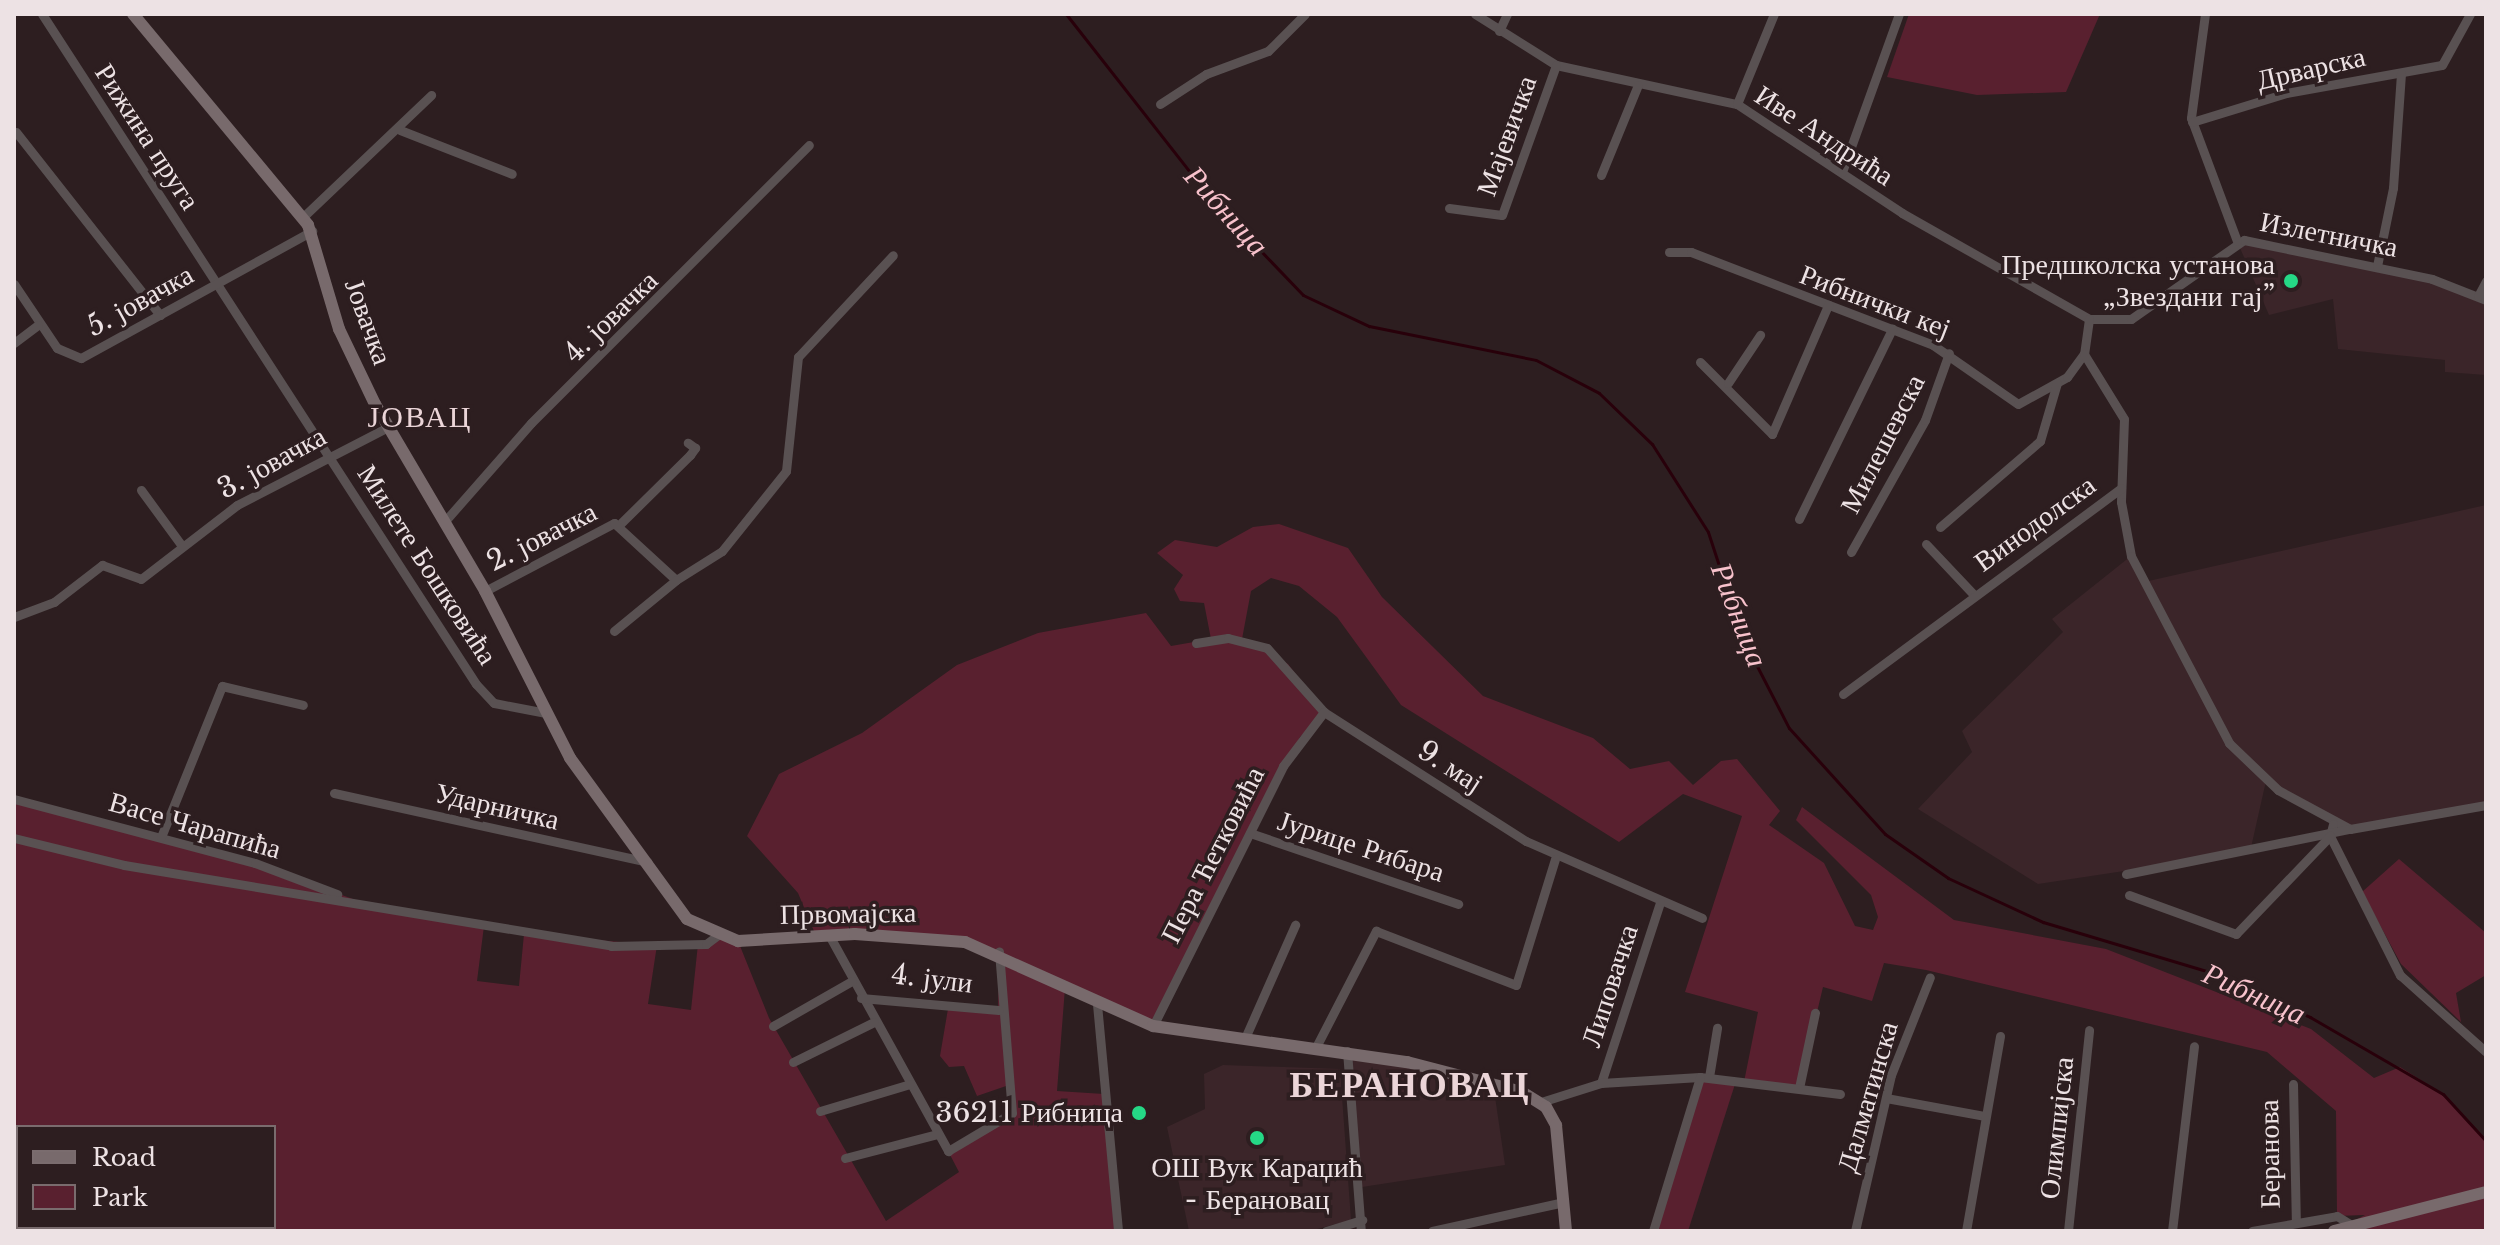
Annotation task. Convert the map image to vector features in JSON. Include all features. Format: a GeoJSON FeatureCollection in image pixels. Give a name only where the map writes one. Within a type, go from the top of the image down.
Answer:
{"type":"FeatureCollection","features":[{"type":"Feature","properties":{"kind":"main road","name":"Јовачка"},"geometry":{"type":"LineString","coordinates":[[133,14],[312,231],[339,329],[388,427],[485,591],[546,713]]}},
{"type":"Feature","properties":{"kind":"main road","name":"Првомајска"},"geometry":{"type":"LineString","coordinates":[[546,713],[570,758],[651,863],[684,915],[718,935],[748,941],[829,935],[912,935],[999,952],[1097,1004],[1153,1026],[1347,1051],[1456,1072],[1541,1102]]}},
{"type":"Feature","properties":{"kind":"main road"},"geometry":{"type":"LineString","coordinates":[[1541,1102],[1556,1125],[1566,1231]]}},
{"type":"Feature","properties":{"kind":"main road","name":"Беранова"},"geometry":{"type":"LineString","coordinates":[[2334,1231],[2486,1192]]}},
{"type":"Feature","properties":{"kind":"street","name":"Рижина пруга"},"geometry":{"type":"LineString","coordinates":[[42,14],[218,282]]}},
{"type":"Feature","properties":{"kind":"street"},"geometry":{"type":"LineString","coordinates":[[1160,104],[1206,74],[1268,51],[1305,14]]}},
{"type":"Feature","properties":{"kind":"street","name":"Иве Андрића"},"geometry":{"type":"LineString","coordinates":[[1475,14],[1556,65],[1737,104],[1842,172],[2089,319]]}},
{"type":"Feature","properties":{"kind":"street"},"geometry":{"type":"LineString","coordinates":[[1499,31],[1507,14]]}},
{"type":"Feature","properties":{"kind":"street"},"geometry":{"type":"LineString","coordinates":[[1737,104],[1774,14]]}},
{"type":"Feature","properties":{"kind":"street"},"geometry":{"type":"LineString","coordinates":[[1842,172],[1899,14]]}},
{"type":"Feature","properties":{"kind":"street"},"geometry":{"type":"LineString","coordinates":[[2205,14],[2192,122],[2237,241]]}},
{"type":"Feature","properties":{"kind":"street","name":"Дрварска"},"geometry":{"type":"LineString","coordinates":[[2192,122],[2286,93],[2442,65],[2470,14]]}},
{"type":"Feature","properties":{"kind":"street","name":"Мајевичка"},"geometry":{"type":"LineString","coordinates":[[1449,208],[1502,215],[1556,65]]}},
{"type":"Feature","properties":{"kind":"street"},"geometry":{"type":"LineString","coordinates":[[2377,266],[2393,188],[2401,73]]}},
{"type":"Feature","properties":{"kind":"street"},"geometry":{"type":"LineString","coordinates":[[1601,175],[1638,85]]}},
{"type":"Feature","properties":{"kind":"street"},"geometry":{"type":"LineString","coordinates":[[303,217],[400,130],[431,95]]}},
{"type":"Feature","properties":{"kind":"street"},"geometry":{"type":"LineString","coordinates":[[400,130],[512,174]]}},
{"type":"Feature","properties":{"kind":"street"},"geometry":{"type":"LineString","coordinates":[[16,132],[160,315]]}},
{"type":"Feature","properties":{"kind":"street","name":"4. јовачка"},"geometry":{"type":"LineString","coordinates":[[445,521],[531,423],[809,145]]}},
{"type":"Feature","properties":{"kind":"street","name":"5. јовачка"},"geometry":{"type":"LineString","coordinates":[[14,284],[38,325],[62,353],[81,358],[312,231]]}},
{"type":"Feature","properties":{"kind":"street","name":"Излетничка"},"geometry":{"type":"LineString","coordinates":[[2089,319],[2131,319],[2237,241],[2377,266],[2482,298]]}},
{"type":"Feature","properties":{"kind":"street","name":"Рибнички кеј"},"geometry":{"type":"LineString","coordinates":[[1669,252],[1691,252],[1949,353],[2018,404],[2057,383],[2084,354]]}},
{"type":"Feature","properties":{"kind":"street"},"geometry":{"type":"LineString","coordinates":[[614,631],[676,580],[740,534],[783,476],[798,357],[893,255]]}},
{"type":"Feature","properties":{"kind":"street"},"geometry":{"type":"LineString","coordinates":[[2482,298],[2486,281]]}},
{"type":"Feature","properties":{"kind":"street","name":"Милете Бошковића"},"geometry":{"type":"LineString","coordinates":[[218,282],[476,684],[494,703],[546,713]]}},
{"type":"Feature","properties":{"kind":"street"},"geometry":{"type":"LineString","coordinates":[[1700,362],[1728,383],[1752,422],[1772,434],[1828,305]]}},
{"type":"Feature","properties":{"kind":"street"},"geometry":{"type":"LineString","coordinates":[[2089,319],[2084,354],[2124,419],[2121,488],[2131,556],[2229,743],[2265,781],[2333,824],[2350,829]]}},
{"type":"Feature","properties":{"kind":"street"},"geometry":{"type":"LineString","coordinates":[[14,343],[38,325]]}},
{"type":"Feature","properties":{"kind":"street"},"geometry":{"type":"LineString","coordinates":[[1799,519],[1892,329]]}},
{"type":"Feature","properties":{"kind":"street"},"geometry":{"type":"LineString","coordinates":[[1728,383],[1760,335]]}},
{"type":"Feature","properties":{"kind":"street","name":"Милешевска"},"geometry":{"type":"LineString","coordinates":[[1851,552],[1925,420],[1949,353]]}},
{"type":"Feature","properties":{"kind":"street"},"geometry":{"type":"LineString","coordinates":[[1940,527],[2040,441],[2057,383]]}},
{"type":"Feature","properties":{"kind":"street","name":"3. јовачка"},"geometry":{"type":"LineString","coordinates":[[14,617],[54,602],[102,565],[141,579],[237,505],[388,427]]}},
{"type":"Feature","properties":{"kind":"street","name":"2. јовачка"},"geometry":{"type":"LineString","coordinates":[[485,591],[619,525],[690,455],[695,448],[688,443]]}},
{"type":"Feature","properties":{"kind":"street","name":"Винодолска"},"geometry":{"type":"LineString","coordinates":[[1843,694],[2121,488]]}},
{"type":"Feature","properties":{"kind":"street"},"geometry":{"type":"LineString","coordinates":[[141,490],[182,546]]}},
{"type":"Feature","properties":{"kind":"street","name":"2. јовачка"},"geometry":{"type":"LineString","coordinates":[[619,525],[676,580]]}},
{"type":"Feature","properties":{"kind":"street","name":"Винодолска"},"geometry":{"type":"LineString","coordinates":[[1926,544],[1975,596]]}},
{"type":"Feature","properties":{"kind":"street","name":"9. мај"},"geometry":{"type":"LineString","coordinates":[[1196,643],[1228,638],[1267,648],[1324,712],[1555,859],[1702,918]]}},
{"type":"Feature","properties":{"kind":"street"},"geometry":{"type":"LineString","coordinates":[[161,837],[222,686],[303,705]]}},
{"type":"Feature","properties":{"kind":"street","name":"Пера Ћетковића"},"geometry":{"type":"LineString","coordinates":[[1153,1026],[1300,737],[1324,712]]}},
{"type":"Feature","properties":{"kind":"street","name":"Ударничка"},"geometry":{"type":"LineString","coordinates":[[334,793],[651,863]]}},
{"type":"Feature","properties":{"kind":"street","name":"Васе Чарапића"},"geometry":{"type":"LineString","coordinates":[[14,799],[161,837],[361,902]]}},
{"type":"Feature","properties":{"kind":"street"},"geometry":{"type":"LineString","coordinates":[[2126,874],[2486,805]]}},
{"type":"Feature","properties":{"kind":"street"},"geometry":{"type":"LineString","coordinates":[[2129,895],[2236,934],[2330,836],[2333,824]]}},
{"type":"Feature","properties":{"kind":"street","name":"Јурице Рибара"},"geometry":{"type":"LineString","coordinates":[[1250,833],[1458,904]]}},
{"type":"Feature","properties":{"kind":"street"},"geometry":{"type":"LineString","coordinates":[[2330,836],[2400,975],[2486,1052]]}},
{"type":"Feature","properties":{"kind":"street","name":"Васе Чарапића"},"geometry":{"type":"LineString","coordinates":[[14,838],[124,865],[213,875],[361,902]]}},
{"type":"Feature","properties":{"kind":"street"},"geometry":{"type":"LineString","coordinates":[[1316,1047],[1364,946],[1379,930],[1516,985],[1555,859]]}},
{"type":"Feature","properties":{"kind":"street"},"geometry":{"type":"LineString","coordinates":[[361,902],[611,946],[706,944],[718,935]]}},
{"type":"Feature","properties":{"kind":"street","name":"Липовачка"},"geometry":{"type":"LineString","coordinates":[[1601,1083],[1660,902]]}},
{"type":"Feature","properties":{"kind":"street"},"geometry":{"type":"LineString","coordinates":[[1245,1038],[1295,925]]}},
{"type":"Feature","properties":{"kind":"street","name":"4. јули"},"geometry":{"type":"LineString","coordinates":[[829,935],[874,1022],[948,1151],[1012,1113],[998,1010],[999,952]]}},
{"type":"Feature","properties":{"kind":"street","name":"Далматинска"},"geometry":{"type":"LineString","coordinates":[[1855,1231],[1886,1098],[1930,977]]}},
{"type":"Feature","properties":{"kind":"street"},"geometry":{"type":"LineString","coordinates":[[773,1026],[852,981]]}},
{"type":"Feature","properties":{"kind":"street","name":"4. јули"},"geometry":{"type":"LineString","coordinates":[[861,998],[998,1010]]}},
{"type":"Feature","properties":{"kind":"street"},"geometry":{"type":"LineString","coordinates":[[1097,1004],[1118,1231]]}},
{"type":"Feature","properties":{"kind":"street"},"geometry":{"type":"LineString","coordinates":[[1799,1088],[1815,1013]]}},
{"type":"Feature","properties":{"kind":"street"},"geometry":{"type":"LineString","coordinates":[[793,1062],[874,1022]]}},
{"type":"Feature","properties":{"kind":"street"},"geometry":{"type":"LineString","coordinates":[[1653,1231],[1705,1077],[1717,1028]]}},
{"type":"Feature","properties":{"kind":"street","name":"Олимпијска"},"geometry":{"type":"LineString","coordinates":[[2068,1231],[2089,1030]]}},
{"type":"Feature","properties":{"kind":"street"},"geometry":{"type":"LineString","coordinates":[[1966,1231],[2000,1036]]}},
{"type":"Feature","properties":{"kind":"street"},"geometry":{"type":"LineString","coordinates":[[2172,1231],[2194,1046]]}},
{"type":"Feature","properties":{"kind":"street"},"geometry":{"type":"LineString","coordinates":[[1326,1231],[1363,1227],[1347,1051]]}},
{"type":"Feature","properties":{"kind":"street"},"geometry":{"type":"LineString","coordinates":[[1541,1102],[1601,1083],[1705,1077],[1840,1094]]}},
{"type":"Feature","properties":{"kind":"street"},"geometry":{"type":"LineString","coordinates":[[820,1111],[910,1084]]}},
{"type":"Feature","properties":{"kind":"street","name":"Беранова"},"geometry":{"type":"LineString","coordinates":[[2293,1084],[2296,1223]]}},
{"type":"Feature","properties":{"kind":"street"},"geometry":{"type":"LineString","coordinates":[[1886,1098],[1985,1116]]}},
{"type":"Feature","properties":{"kind":"street","name":"4. јули"},"geometry":{"type":"LineString","coordinates":[[845,1158],[938,1134]]}},
{"type":"Feature","properties":{"kind":"street"},"geometry":{"type":"LineString","coordinates":[[1432,1231],[1457,1229],[1564,1202]]}},
{"type":"Feature","properties":{"kind":"street","name":"Беранова"},"geometry":{"type":"LineString","coordinates":[[2252,1231],[2337,1216],[2353,1226]]}},
{"type":"Feature","properties":{"kind":"shaded area"},"geometry":{"type":"Polygon","coordinates":[[[2237,241],[2432,279],[2486,300],[2486,375],[2445,372],[2445,360],[2338,349],[2333,299],[2269,315],[2237,241]]]}},
{"type":"Feature","properties":{"kind":"shaded area"},"geometry":{"type":"Polygon","coordinates":[[[2486,505],[2486,805],[2350,829],[2266,781],[2250,852],[2038,884],[1918,809],[1972,752],[1962,731],[2063,632],[2052,619],[2131,556],[2144,582],[2486,505]]]}},
{"type":"Feature","properties":{"kind":"shaded area"},"geometry":{"type":"Polygon","coordinates":[[[1347,1051],[1493,1083],[1505,1165],[1362,1187],[1347,1051]]]}},
{"type":"Feature","properties":{"kind":"shaded area","name":"ОШ Вук Караџић - Берановац"},"geometry":{"type":"Polygon","coordinates":[[[1223,1065],[1340,1069],[1351,1220],[1310,1231],[1189,1231],[1167,1127],[1205,1109],[1204,1074],[1223,1065]]]}},
{"type":"Feature","properties":{"kind":"green space"},"geometry":{"type":"Polygon","coordinates":[[[1909,14],[2100,14],[2066,92],[1977,95],[1887,77],[1909,14]]]}},
{"type":"Feature","properties":{"kind":"green space"},"geometry":{"type":"Polygon","coordinates":[[[1279,524],[1348,548],[1382,597],[1483,696],[1593,738],[1630,769],[1669,761],[1693,785],[1721,761],[1737,759],[1780,811],[1769,825],[1824,863],[1855,926],[1873,930],[1878,917],[1871,895],[1796,820],[1802,807],[1954,920],[2106,949],[2311,1029],[2374,1078],[2400,1067],[2443,1094],[2486,1141],[2486,1231],[2334,1231],[2365,1215],[2337,1216],[2336,1111],[2267,1052],[1926,970],[1884,963],[1872,1001],[1823,987],[1799,1088],[1744,1082],[1758,1012],[1685,992],[1742,816],[1683,794],[1619,842],[1401,705],[1337,617],[1299,586],[1271,578],[1251,591],[1242,639],[1288,664],[1324,712],[1300,737],[1153,1026],[1065,988],[1057,1091],[1104,1094],[1118,1231],[14,1231],[14,799],[255,863],[361,902],[484,926],[477,981],[519,986],[524,934],[657,945],[648,1004],[691,1010],[698,944],[718,935],[738,941],[769,1018],[886,1221],[959,1172],[948,1151],[1008,1119],[1009,1085],[977,1096],[964,1066],[949,1067],[940,1056],[949,1003],[998,1009],[999,952],[965,942],[816,936],[798,893],[747,836],[779,774],[862,733],[957,665],[1038,633],[1146,613],[1171,646],[1211,639],[1204,603],[1180,601],[1174,589],[1183,575],[1157,553],[1175,540],[1217,547],[1253,527],[1279,524]]]}},
{"type":"Feature","properties":{"kind":"green space"},"geometry":{"type":"Polygon","coordinates":[[[2399,859],[2486,933],[2486,975],[2456,993],[2461,1022],[2401,964],[2362,892],[2399,859]]]}},
{"type":"Feature","properties":{"kind":"green space"},"geometry":{"type":"Polygon","coordinates":[[[1700,1077],[1736,1081],[1688,1231],[1653,1231],[1700,1077]]]}},
{"type":"Feature","properties":{"kind":"waterway","name":"Рибница"},"geometry":{"type":"LineString","coordinates":[[1066,14],[1211,199],[1303,295],[1369,326],[1536,360],[1599,393],[1652,444],[1708,532],[1743,639],[1789,728],[1885,834],[1948,878],[2043,922],[2210,972],[2310,1017],[2443,1094],[2486,1141]]}},
{"type":"Feature","properties":{"kind":"place","name":"Предшколска установа „Звездани гај”"},"geometry":{"type":"Point","coordinates":[2291,281]}},
{"type":"Feature","properties":{"kind":"place","name":"36211 Рибница"},"geometry":{"type":"Point","coordinates":[1139,1113]}},
{"type":"Feature","properties":{"kind":"place","name":"ОШ Вук Караџић - Берановац"},"geometry":{"type":"Point","coordinates":[1257,1138]}},
{"type":"Feature","properties":{"kind":"district","name":"ЈОВАЦ"},"geometry":{"type":"Point","coordinates":[420,417]}},
{"type":"Feature","properties":{"kind":"district","name":"БЕРАНОВАЦ"},"geometry":{"type":"Point","coordinates":[1410,1085]}}]}
